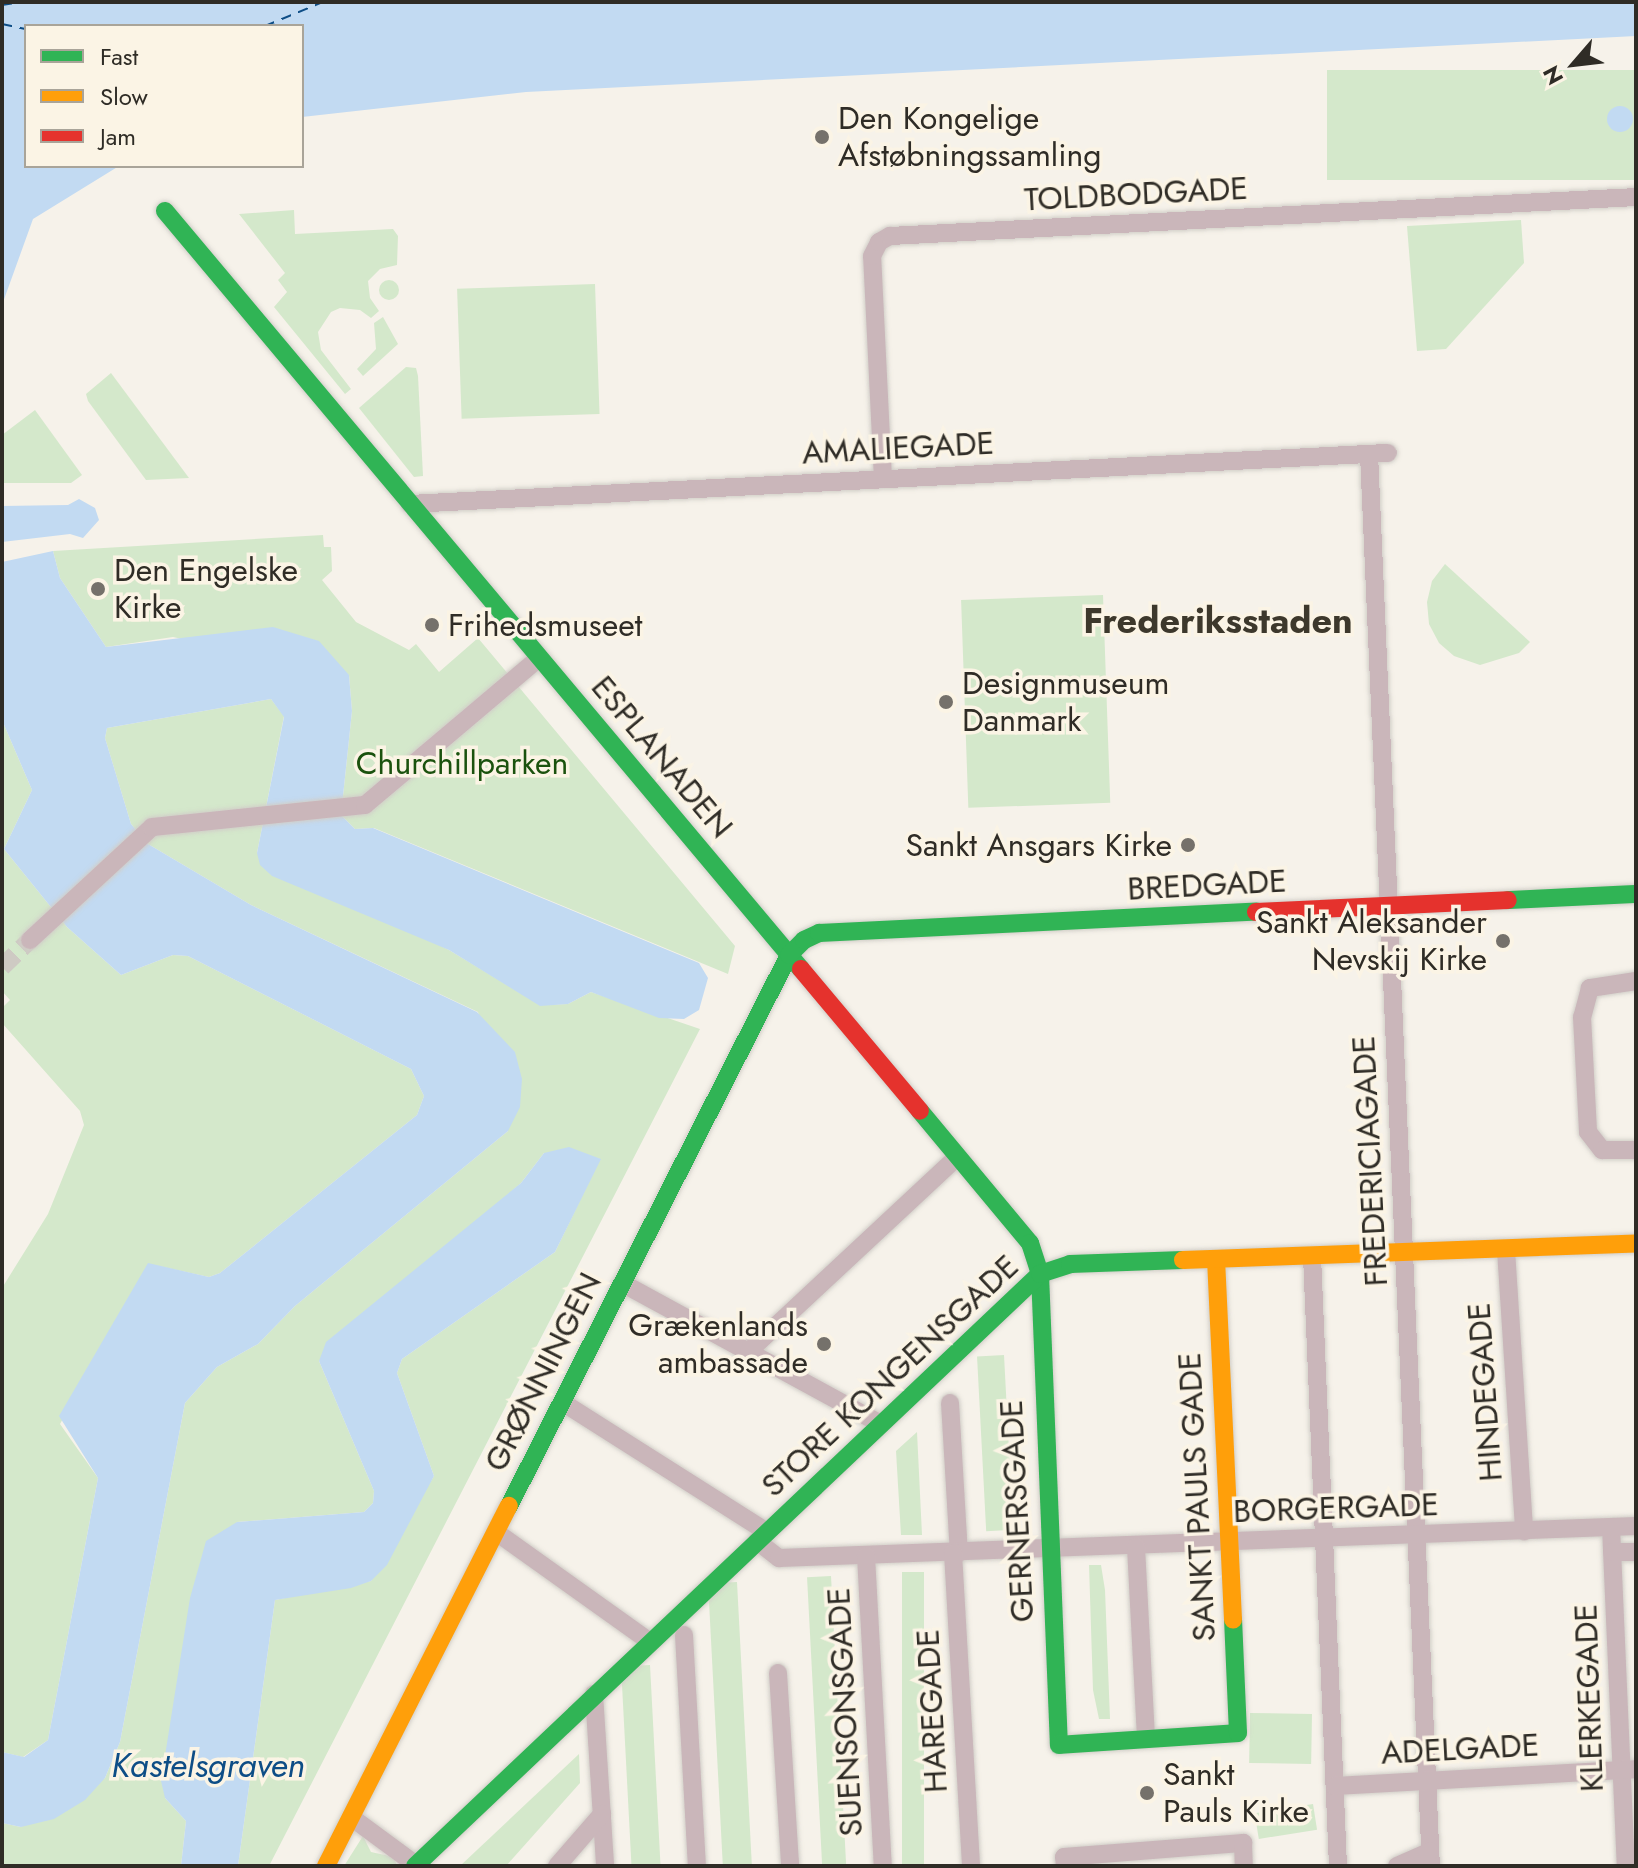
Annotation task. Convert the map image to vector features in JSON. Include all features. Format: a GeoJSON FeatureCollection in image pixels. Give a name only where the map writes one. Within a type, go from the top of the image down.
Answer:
{"type":"FeatureCollection","features":[{"type":"Feature","properties":{"kind":"main road","name":"ESPLANADEN"},"geometry":{"type":"LineString","coordinates":[[165,211],[1030,1243],[1040,1274]]}},
{"type":"Feature","properties":{"kind":"main road","name":"BREDGADE"},"geometry":{"type":"LineString","coordinates":[[789,955],[819,933],[1636,894]]}},
{"type":"Feature","properties":{"kind":"main road","name":"GRØNNINGEN"},"geometry":{"type":"LineString","coordinates":[[326,1866],[789,955]]}},
{"type":"Feature","properties":{"kind":"main road","name":"STORE KONGENSGADE"},"geometry":{"type":"LineString","coordinates":[[416,1866],[1040,1274],[1070,1264],[1636,1243]]}},
{"type":"Feature","properties":{"kind":"main road","name":"SANKT PAULS GADE"},"geometry":{"type":"LineString","coordinates":[[1146,1739],[1238,1733],[1216,1259]]}},
{"type":"Feature","properties":{"kind":"main road","name":"GERNERSGADE"},"geometry":{"type":"LineString","coordinates":[[1040,1274],[1038,1316],[1059,1745],[1146,1739]]}},
{"type":"Feature","properties":{"kind":"street","name":"TOLDBODGADE"},"geometry":{"type":"LineString","coordinates":[[883,479],[872,256],[879,242],[890,236],[1636,197]]}},
{"type":"Feature","properties":{"kind":"street","name":"AMALIEGADE"},"geometry":{"type":"LineString","coordinates":[[410,504],[1388,453]]}},
{"type":"Feature","properties":{"kind":"street","name":"FREDERICIAGADE"},"geometry":{"type":"LineString","coordinates":[[1369,454],[1430,1858]]}},
{"type":"Feature","properties":{"kind":"street"},"geometry":{"type":"LineString","coordinates":[[30,940],[152,827],[365,805],[539,658]]}},
{"type":"Feature","properties":{"kind":"street"},"geometry":{"type":"LineString","coordinates":[[1636,981],[1596,984],[1584,997],[1586,1124],[1594,1144],[1610,1151],[1636,1150]]}},
{"type":"Feature","properties":{"kind":"street"},"geometry":{"type":"LineString","coordinates":[[749,1351],[957,1157]]}},
{"type":"Feature","properties":{"kind":"street","name":"HINDEGADE"},"geometry":{"type":"LineString","coordinates":[[1506,1250],[1524,1531]]}},
{"type":"Feature","properties":{"kind":"street"},"geometry":{"type":"LineString","coordinates":[[1312,1256],[1338,1866]]}},
{"type":"Feature","properties":{"kind":"street"},"geometry":{"type":"LineString","coordinates":[[622,1283],[881,1424]]}},
{"type":"Feature","properties":{"kind":"street","name":"BORGERGADE"},"geometry":{"type":"LineString","coordinates":[[562,1402],[762,1536],[779,1558],[1636,1526]]}},
{"type":"Feature","properties":{"kind":"street","name":"HAREGADE"},"geometry":{"type":"LineString","coordinates":[[950,1403],[971,1866]]}},
{"type":"Feature","properties":{"kind":"street","name":"KLERKEGADE"},"geometry":{"type":"LineString","coordinates":[[1611,1527],[1629,1770],[1626,1866]]}},
{"type":"Feature","properties":{"kind":"street"},"geometry":{"type":"LineString","coordinates":[[496,1532],[650,1642]]}},
{"type":"Feature","properties":{"kind":"street"},"geometry":{"type":"LineString","coordinates":[[1136,1547],[1146,1739]]}},
{"type":"Feature","properties":{"kind":"street"},"geometry":{"type":"LineString","coordinates":[[1612,1552],[1636,1552]]}},
{"type":"Feature","properties":{"kind":"street","name":"SUENSONSGADE"},"geometry":{"type":"LineString","coordinates":[[866,1556],[883,1866]]}},
{"type":"Feature","properties":{"kind":"street"},"geometry":{"type":"LineString","coordinates":[[684,1635],[697,1866]]}},
{"type":"Feature","properties":{"kind":"street"},"geometry":{"type":"LineString","coordinates":[[778,1673],[790,1866]]}},
{"type":"Feature","properties":{"kind":"street"},"geometry":{"type":"LineString","coordinates":[[594,1694],[605,1866]]}},
{"type":"Feature","properties":{"kind":"street","name":"ADELGADE"},"geometry":{"type":"LineString","coordinates":[[1335,1786],[1629,1770]]}},
{"type":"Feature","properties":{"kind":"street"},"geometry":{"type":"LineString","coordinates":[[557,1866],[602,1814]]}},
{"type":"Feature","properties":{"kind":"street"},"geometry":{"type":"LineString","coordinates":[[351,1817],[416,1866]]}},
{"type":"Feature","properties":{"kind":"street"},"geometry":{"type":"LineString","coordinates":[[1065,1861],[1243,1843],[1244,1866]]}},
{"type":"Feature","properties":{"kind":"street"},"geometry":{"type":"LineString","coordinates":[[1397,1866],[1430,1858]]}},
{"type":"Feature","properties":{"kind":"green space"},"geometry":{"type":"Polygon","coordinates":[[[1327,70],[1636,70],[1636,180],[1327,180],[1327,70]]]}},
{"type":"Feature","properties":{"kind":"green space"},"geometry":{"type":"Polygon","coordinates":[[[294,210],[295,234],[393,229],[398,236],[397,265],[380,269],[368,281],[370,298],[379,311],[371,318],[360,310],[340,308],[331,312],[318,332],[321,350],[351,389],[345,394],[274,307],[287,292],[278,280],[285,273],[239,214],[294,210]]]}},
{"type":"Feature","properties":{"kind":"green space"},"geometry":{"type":"Polygon","coordinates":[[[1521,220],[1524,263],[1446,349],[1417,351],[1407,226],[1521,220]]]}},
{"type":"Feature","properties":{"kind":"green space"},"geometry":{"type":"Polygon","coordinates":[[[385,280],[393,280],[399,290],[393,300],[385,300],[379,294],[379,286],[385,280]]]}},
{"type":"Feature","properties":{"kind":"green space"},"geometry":{"type":"Polygon","coordinates":[[[595,284],[600,414],[462,419],[457,289],[595,284]]]}},
{"type":"Feature","properties":{"kind":"green space"},"geometry":{"type":"Polygon","coordinates":[[[383,317],[398,344],[363,376],[357,369],[376,349],[374,323],[383,317]]]}},
{"type":"Feature","properties":{"kind":"green space"},"geometry":{"type":"Polygon","coordinates":[[[406,367],[416,368],[418,376],[423,476],[414,477],[359,408],[406,367]]]}},
{"type":"Feature","properties":{"kind":"green space"},"geometry":{"type":"Polygon","coordinates":[[[111,373],[189,478],[146,480],[88,401],[86,394],[111,373]]]}},
{"type":"Feature","properties":{"kind":"green space"},"geometry":{"type":"Polygon","coordinates":[[[35,410],[82,475],[71,483],[2,483],[2,435],[35,410]]]}},
{"type":"Feature","properties":{"kind":"green space","name":"Churchillparken"},"geometry":{"type":"Polygon","coordinates":[[[323,535],[324,547],[331,547],[332,571],[322,580],[356,622],[409,650],[416,644],[439,672],[478,638],[735,946],[728,974],[374,828],[355,829],[341,815],[352,711],[349,675],[173,637],[106,647],[60,578],[53,551],[323,535]]]}},
{"type":"Feature","properties":{"kind":"green space"},"geometry":{"type":"Polygon","coordinates":[[[1445,564],[1530,642],[1519,653],[1480,665],[1454,656],[1439,643],[1429,624],[1427,602],[1432,581],[1445,564]]]}},
{"type":"Feature","properties":{"kind":"green space"},"geometry":{"type":"Polygon","coordinates":[[[1103,595],[1110,803],[968,808],[961,600],[1103,595]]]}},
{"type":"Feature","properties":{"kind":"green space"},"geometry":{"type":"Polygon","coordinates":[[[271,699],[284,716],[257,853],[449,950],[540,1005],[568,1004],[591,992],[700,1029],[269,1866],[238,1866],[275,1600],[371,1581],[434,1476],[397,1373],[402,1359],[555,1252],[600,1159],[544,1153],[521,1183],[319,1361],[374,1491],[373,1503],[364,1512],[237,1522],[165,1798],[186,1821],[181,1866],[2,1866],[2,1823],[21,1827],[105,1778],[120,1742],[185,1403],[217,1367],[258,1344],[295,1306],[508,1131],[478,1012],[251,905],[148,844],[131,824],[105,738],[107,728],[271,699]]]}},
{"type":"Feature","properties":{"kind":"green space"},"geometry":{"type":"Polygon","coordinates":[[[2,720],[32,790],[4,849],[67,927],[121,975],[173,955],[188,956],[411,1069],[424,1096],[417,1115],[220,1273],[209,1277],[149,1264],[60,1424],[98,1478],[48,1740],[23,1757],[2,1752],[2,1288],[48,1214],[84,1125],[80,1111],[2,1023],[2,1008],[10,1000],[2,991],[2,720]]]}},
{"type":"Feature","properties":{"kind":"green space"},"geometry":{"type":"Polygon","coordinates":[[[1004,1355],[1013,1530],[986,1531],[977,1356],[1004,1355]]]}},
{"type":"Feature","properties":{"kind":"green space"},"geometry":{"type":"Polygon","coordinates":[[[917,1432],[922,1535],[901,1535],[896,1451],[917,1432]]]}},
{"type":"Feature","properties":{"kind":"green space"},"geometry":{"type":"Polygon","coordinates":[[[1089,1565],[1101,1565],[1105,1590],[1110,1719],[1099,1719],[1093,1690],[1089,1565]]]}},
{"type":"Feature","properties":{"kind":"green space"},"geometry":{"type":"Polygon","coordinates":[[[902,1572],[924,1572],[924,1866],[902,1866],[902,1572]]]}},
{"type":"Feature","properties":{"kind":"green space"},"geometry":{"type":"Polygon","coordinates":[[[831,1576],[846,1866],[822,1866],[807,1577],[831,1576]]]}},
{"type":"Feature","properties":{"kind":"green space"},"geometry":{"type":"Polygon","coordinates":[[[737,1582],[752,1866],[723,1866],[708,1584],[737,1582]]]}},
{"type":"Feature","properties":{"kind":"green space"},"geometry":{"type":"Polygon","coordinates":[[[650,1665],[661,1866],[631,1866],[621,1667],[650,1665]]]}},
{"type":"Feature","properties":{"kind":"green space"},"geometry":{"type":"Polygon","coordinates":[[[1250,1713],[1312,1714],[1311,1764],[1249,1763],[1250,1713]]]}},
{"type":"Feature","properties":{"kind":"green space"},"geometry":{"type":"Polygon","coordinates":[[[579,1754],[580,1783],[506,1866],[460,1866],[579,1754]]]}},
{"type":"Feature","properties":{"kind":"green space"},"geometry":{"type":"Polygon","coordinates":[[[1313,1804],[1317,1830],[1259,1839],[1255,1813],[1313,1804]]]}},
{"type":"Feature","properties":{"kind":"green space"},"geometry":{"type":"Polygon","coordinates":[[[363,1836],[371,1852],[394,1857],[397,1866],[344,1866],[363,1836]]]}},
{"type":"Feature","properties":{"kind":"water"},"geometry":{"type":"Polygon","coordinates":[[[2,2],[1636,2],[1636,36],[526,92],[304,117],[304,24],[24,24],[24,168],[116,168],[33,219],[2,305],[2,2]]]}},
{"type":"Feature","properties":{"kind":"water"},"geometry":{"type":"Polygon","coordinates":[[[1620,106],[1629,110],[1633,119],[1629,128],[1620,132],[1611,128],[1607,119],[1611,110],[1620,106]]]}},
{"type":"Feature","properties":{"kind":"water"},"geometry":{"type":"Polygon","coordinates":[[[79,499],[95,508],[99,520],[83,538],[70,534],[2,542],[2,506],[68,505],[79,499]]]}},
{"type":"Feature","properties":{"kind":"water","name":"Kastelsgraven"},"geometry":{"type":"Polygon","coordinates":[[[53,551],[60,578],[106,647],[273,627],[319,641],[349,675],[352,711],[341,815],[355,829],[373,828],[699,963],[708,978],[699,1010],[684,1019],[659,1018],[591,992],[568,1004],[540,1006],[449,950],[272,876],[260,865],[257,853],[284,717],[271,699],[107,728],[105,738],[131,824],[148,844],[251,905],[477,1012],[515,1052],[522,1079],[520,1107],[508,1131],[295,1306],[258,1344],[217,1367],[185,1403],[120,1742],[105,1778],[85,1800],[54,1819],[21,1827],[2,1823],[2,1752],[24,1757],[48,1740],[98,1478],[59,1416],[148,1263],[209,1277],[220,1273],[417,1115],[424,1096],[411,1069],[188,956],[173,955],[121,975],[67,927],[4,849],[32,790],[2,720],[2,562],[53,551]]]}},
{"type":"Feature","properties":{"kind":"water","name":"Kastelsgraven"},"geometry":{"type":"Polygon","coordinates":[[[569,1147],[601,1159],[555,1252],[402,1359],[397,1373],[434,1476],[387,1565],[371,1581],[351,1588],[275,1600],[238,1866],[181,1866],[186,1821],[165,1798],[161,1781],[190,1598],[206,1541],[237,1522],[364,1512],[373,1503],[374,1491],[319,1361],[326,1342],[521,1183],[544,1153],[569,1147]]]}},
{"type":"Feature","properties":{"kind":"ferry route"},"geometry":{"type":"LineString","coordinates":[[2,5],[20,2]]}},
{"type":"Feature","properties":{"kind":"ferry route"},"geometry":{"type":"LineString","coordinates":[[270,24],[323,2]]}},
{"type":"Feature","properties":{"kind":"ferry route"},"geometry":{"type":"LineString","coordinates":[[2,24],[24,29]]}},
{"type":"Feature","properties":{"kind":"tunnel"},"geometry":{"type":"LineString","coordinates":[[2,967],[30,940]]}},
{"type":"Feature","properties":{"kind":"traffic: fast"},"geometry":{"type":"LineString","coordinates":[[165,211],[801,969]]}},
{"type":"Feature","properties":{"kind":"traffic: fast"},"geometry":{"type":"LineString","coordinates":[[1508,900],[1636,894]]}},
{"type":"Feature","properties":{"kind":"traffic: fast"},"geometry":{"type":"LineString","coordinates":[[509,1506],[789,955],[804,940],[819,933],[1256,912]]}},
{"type":"Feature","properties":{"kind":"traffic: fast"},"geometry":{"type":"LineString","coordinates":[[920,1111],[1030,1243],[1040,1274],[1059,1745],[1238,1733],[1233,1620]]}},
{"type":"Feature","properties":{"kind":"traffic: fast"},"geometry":{"type":"LineString","coordinates":[[415,1866],[1040,1274],[1070,1264],[1183,1260]]}},
{"type":"Feature","properties":{"kind":"traffic: slow"},"geometry":{"type":"LineString","coordinates":[[1183,1260],[1636,1243]]}},
{"type":"Feature","properties":{"kind":"traffic: slow"},"geometry":{"type":"LineString","coordinates":[[1216,1259],[1233,1620]]}},
{"type":"Feature","properties":{"kind":"traffic: slow"},"geometry":{"type":"LineString","coordinates":[[326,1866],[509,1506]]}},
{"type":"Feature","properties":{"kind":"traffic: jam"},"geometry":{"type":"LineString","coordinates":[[1256,912],[1508,900]]}},
{"type":"Feature","properties":{"kind":"traffic: jam"},"geometry":{"type":"LineString","coordinates":[[801,969],[920,1111]]}},
{"type":"Feature","properties":{"kind":"place","name":"Den Kongelige Afstøbningssamling"},"geometry":{"type":"Point","coordinates":[822,137]}},
{"type":"Feature","properties":{"kind":"place","name":"Den Engelske Kirke"},"geometry":{"type":"Point","coordinates":[98,589]}},
{"type":"Feature","properties":{"kind":"place","name":"Frihedsmuseet"},"geometry":{"type":"Point","coordinates":[432,625]}},
{"type":"Feature","properties":{"kind":"place","name":"Designmuseum Danmark"},"geometry":{"type":"Point","coordinates":[946,702]}},
{"type":"Feature","properties":{"kind":"place","name":"Sankt Ansgars Kirke"},"geometry":{"type":"Point","coordinates":[1188,845]}},
{"type":"Feature","properties":{"kind":"place","name":"Sankt Aleksander Nevskij Kirke"},"geometry":{"type":"Point","coordinates":[1503,941]}},
{"type":"Feature","properties":{"kind":"place","name":"Grækenlands ambassade"},"geometry":{"type":"Point","coordinates":[824,1344]}},
{"type":"Feature","properties":{"kind":"place","name":"Sankt Pauls Kirke"},"geometry":{"type":"Point","coordinates":[1147,1793]}},
{"type":"Feature","properties":{"kind":"district","name":"Frederiksstaden"},"geometry":{"type":"Point","coordinates":[1218,621]}}]}
